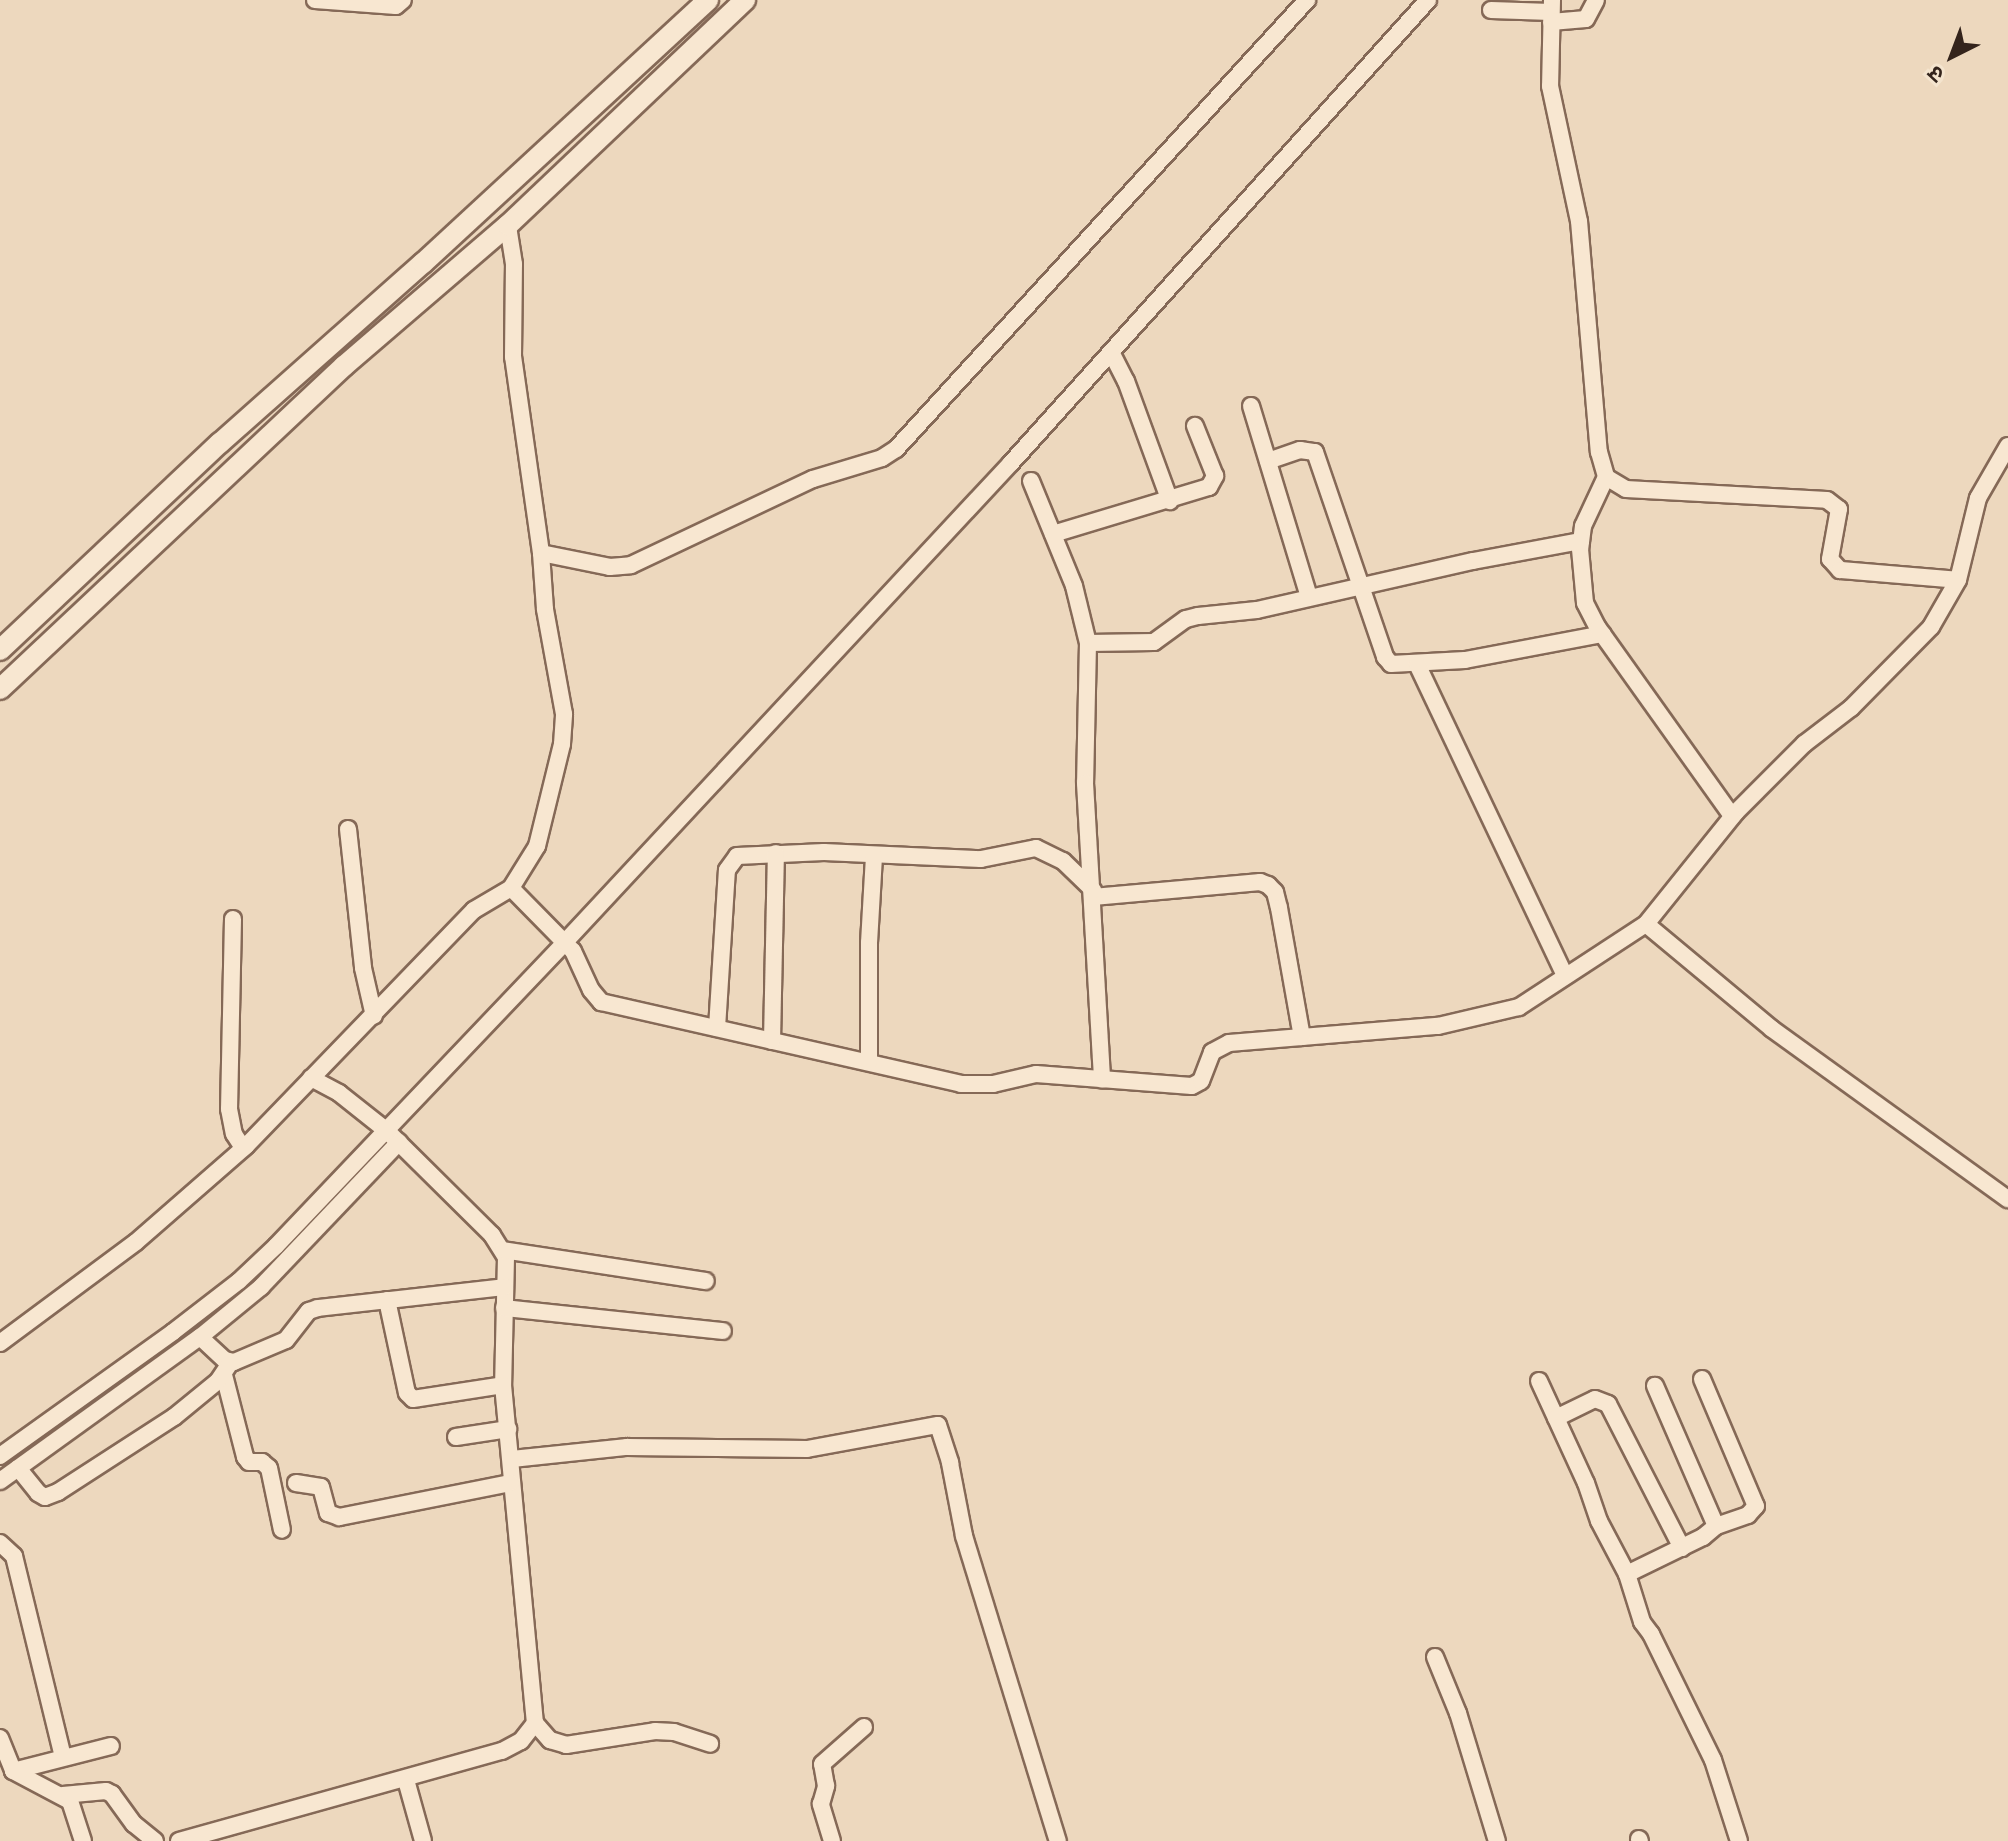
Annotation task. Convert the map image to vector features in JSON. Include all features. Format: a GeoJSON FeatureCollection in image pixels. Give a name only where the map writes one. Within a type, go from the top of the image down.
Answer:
{"type":"FeatureCollection","features":[{"type":"Feature","properties":{"kind":"street"},"geometry":{"type":"LineString","coordinates":[[315,0],[396,6],[403,0]]}},
{"type":"Feature","properties":{"kind":"street"},"geometry":{"type":"LineString","coordinates":[[0,650],[220,443],[423,263],[708,0]]}},
{"type":"Feature","properties":{"kind":"street"},"geometry":{"type":"LineString","coordinates":[[0,689],[344,366],[508,225],[745,0]]}},
{"type":"Feature","properties":{"kind":"street"},"geometry":{"type":"LineString","coordinates":[[541,553],[610,567],[631,565],[813,479],[882,458],[896,449],[1307,0]]}},
{"type":"Feature","properties":{"kind":"street"},"geometry":{"type":"LineString","coordinates":[[0,1481],[200,1337],[268,1281],[565,942],[1111,352],[1428,0]]}},
{"type":"Feature","properties":{"kind":"street"},"geometry":{"type":"LineString","coordinates":[[1491,10],[1551,11],[1586,19],[1596,0]]}},
{"type":"Feature","properties":{"kind":"street"},"geometry":{"type":"LineString","coordinates":[[1551,11],[1550,86],[1579,221],[1599,452],[1606,477],[1590,509],[1581,541],[1585,603],[1603,634],[1732,816]]}},
{"type":"Feature","properties":{"kind":"street"},"geometry":{"type":"LineString","coordinates":[[0,1343],[136,1242],[243,1148],[474,910],[511,888],[537,846],[562,744],[564,714],[545,609],[541,553],[513,357],[514,264],[508,225]]}},
{"type":"Feature","properties":{"kind":"street"},"geometry":{"type":"LineString","coordinates":[[1111,352],[1126,381],[1170,501]]}},
{"type":"Feature","properties":{"kind":"street"},"geometry":{"type":"LineString","coordinates":[[1251,406],[1309,597]]}},
{"type":"Feature","properties":{"kind":"street"},"geometry":{"type":"LineString","coordinates":[[1053,534],[1170,501],[1215,482],[1195,426]]}},
{"type":"Feature","properties":{"kind":"street"},"geometry":{"type":"LineString","coordinates":[[511,888],[582,963],[591,990],[601,1002],[961,1084],[993,1084],[1036,1074],[1192,1086],[1201,1081],[1208,1060],[1219,1047],[1438,1026],[1519,1007],[1646,924],[1732,816],[1804,744],[1851,708],[1931,627],[1958,580],[1978,498],[2008,446]]}},
{"type":"Feature","properties":{"kind":"street"},"geometry":{"type":"LineString","coordinates":[[1268,461],[1300,450],[1315,452],[1363,584],[1385,657],[1391,664],[1417,664],[1515,652],[1603,634]]}},
{"type":"Feature","properties":{"kind":"street"},"geometry":{"type":"LineString","coordinates":[[1606,477],[1626,489],[1827,500],[1839,509],[1830,559],[1840,570],[1958,580]]}},
{"type":"Feature","properties":{"kind":"street"},"geometry":{"type":"LineString","coordinates":[[1031,481],[1074,586],[1088,643],[1085,783],[1102,1080]]}},
{"type":"Feature","properties":{"kind":"street"},"geometry":{"type":"LineString","coordinates":[[1088,643],[1154,642],[1186,619],[1257,610],[1363,584],[1581,541]]}},
{"type":"Feature","properties":{"kind":"street"},"geometry":{"type":"LineString","coordinates":[[1417,664],[1565,976]]}},
{"type":"Feature","properties":{"kind":"street"},"geometry":{"type":"LineString","coordinates":[[348,829],[363,968],[374,1016]]}},
{"type":"Feature","properties":{"kind":"street"},"geometry":{"type":"LineString","coordinates":[[717,1028],[727,870],[737,856],[776,853],[981,859],[1036,848],[1063,861],[1093,893]]}},
{"type":"Feature","properties":{"kind":"street"},"geometry":{"type":"LineString","coordinates":[[772,1041],[776,853]]}},
{"type":"Feature","properties":{"kind":"street"},"geometry":{"type":"LineString","coordinates":[[869,1062],[869,943],[874,855]]}},
{"type":"Feature","properties":{"kind":"street"},"geometry":{"type":"LineString","coordinates":[[1093,893],[1260,882],[1268,885],[1275,892],[1279,908],[1302,1037]]}},
{"type":"Feature","properties":{"kind":"street"},"geometry":{"type":"LineString","coordinates":[[233,919],[229,1109],[234,1134],[243,1148]]}},
{"type":"Feature","properties":{"kind":"street"},"geometry":{"type":"LineString","coordinates":[[1646,924],[1772,1029],[2008,1199]]}},
{"type":"Feature","properties":{"kind":"street"},"geometry":{"type":"LineString","coordinates":[[311,1078],[339,1093],[393,1136],[503,1250],[507,1266],[503,1385],[535,1723],[550,1740],[566,1745],[655,1731],[674,1732],[710,1744]]}},
{"type":"Feature","properties":{"kind":"street"},"geometry":{"type":"LineString","coordinates":[[0,1456],[239,1281],[393,1136]]}},
{"type":"Feature","properties":{"kind":"street"},"geometry":{"type":"LineString","coordinates":[[503,1250],[706,1281]]}},
{"type":"Feature","properties":{"kind":"street"},"geometry":{"type":"LineString","coordinates":[[18,1468],[38,1493],[45,1497],[58,1492],[174,1417],[227,1369],[286,1340],[309,1311],[505,1287]]}},
{"type":"Feature","properties":{"kind":"street"},"geometry":{"type":"LineString","coordinates":[[387,1300],[407,1393],[413,1399],[503,1385]]}},
{"type":"Feature","properties":{"kind":"street"},"geometry":{"type":"LineString","coordinates":[[504,1308],[723,1331]]}},
{"type":"Feature","properties":{"kind":"street"},"geometry":{"type":"LineString","coordinates":[[200,1337],[227,1369],[245,1457],[249,1462],[262,1462],[269,1468],[282,1530]]}},
{"type":"Feature","properties":{"kind":"street"},"geometry":{"type":"LineString","coordinates":[[1627,1574],[1682,1548],[1716,1526],[1748,1515],[1756,1506],[1702,1379]]}},
{"type":"Feature","properties":{"kind":"street"},"geometry":{"type":"LineString","coordinates":[[1539,1381],[1599,1521],[1627,1574],[1642,1622],[1651,1634],[1713,1760],[1739,1841]]}},
{"type":"Feature","properties":{"kind":"street"},"geometry":{"type":"LineString","coordinates":[[1655,1386],[1716,1526]]}},
{"type":"Feature","properties":{"kind":"street"},"geometry":{"type":"LineString","coordinates":[[1556,1418],[1595,1399],[1608,1404],[1682,1548]]}},
{"type":"Feature","properties":{"kind":"street"},"geometry":{"type":"LineString","coordinates":[[512,1459],[627,1447],[807,1449],[938,1425],[947,1452],[964,1536],[1058,1841]]}},
{"type":"Feature","properties":{"kind":"street"},"geometry":{"type":"LineString","coordinates":[[456,1437],[508,1429]]}},
{"type":"Feature","properties":{"kind":"street"},"geometry":{"type":"LineString","coordinates":[[296,1483],[321,1487],[328,1513],[339,1517],[511,1483]]}},
{"type":"Feature","properties":{"kind":"street"},"geometry":{"type":"LineString","coordinates":[[0,1543],[14,1556],[63,1757]]}},
{"type":"Feature","properties":{"kind":"street"},"geometry":{"type":"LineString","coordinates":[[1435,1657],[1458,1713],[1497,1841]]}},
{"type":"Feature","properties":{"kind":"street"},"geometry":{"type":"LineString","coordinates":[[179,1841],[406,1780],[513,1747],[535,1723]]}},
{"type":"Feature","properties":{"kind":"street"},"geometry":{"type":"LineString","coordinates":[[832,1841],[821,1804],[826,1786],[822,1764],[864,1727]]}},
{"type":"Feature","properties":{"kind":"street"},"geometry":{"type":"LineString","coordinates":[[0,1738],[13,1771],[33,1784],[63,1795],[93,1791],[112,1794],[134,1824],[155,1841]]}},
{"type":"Feature","properties":{"kind":"street"},"geometry":{"type":"LineString","coordinates":[[13,1771],[111,1746]]}},
{"type":"Feature","properties":{"kind":"street"},"geometry":{"type":"LineString","coordinates":[[406,1780],[423,1841]]}},
{"type":"Feature","properties":{"kind":"street"},"geometry":{"type":"LineString","coordinates":[[63,1795],[76,1812],[83,1841]]}}]}
